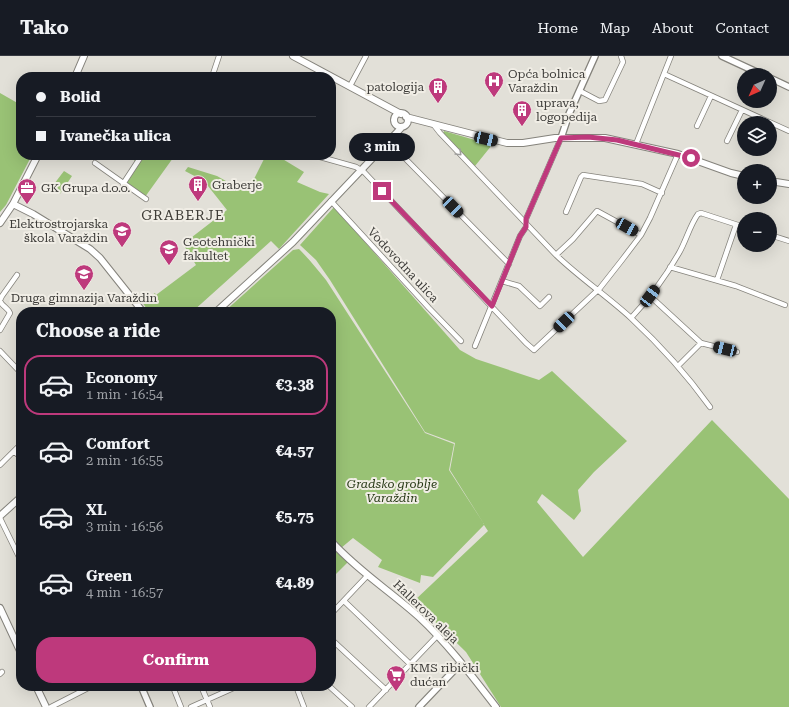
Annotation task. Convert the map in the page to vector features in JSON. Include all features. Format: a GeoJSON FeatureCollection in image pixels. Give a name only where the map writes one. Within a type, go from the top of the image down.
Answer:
{"type":"FeatureCollection","features":[{"type":"Feature","properties":{"kind":"main road"},"geometry":{"type":"LineString","coordinates":[[77,72],[84,56]]}},
{"type":"Feature","properties":{"kind":"main road"},"geometry":{"type":"LineString","coordinates":[[293,56],[323,72]]}},
{"type":"Feature","properties":{"kind":"main road"},"geometry":{"type":"LineString","coordinates":[[336,79],[384,106],[419,121],[507,143],[523,143],[561,138],[605,138],[678,154],[737,174]]}},
{"type":"Feature","properties":{"kind":"main road"},"geometry":{"type":"LineString","coordinates":[[384,106],[393,114],[395,121],[395,127],[390,139]]}},
{"type":"Feature","properties":{"kind":"main road"},"geometry":{"type":"LineString","coordinates":[[395,121],[397,115],[404,115]]}},
{"type":"Feature","properties":{"kind":"main road"},"geometry":{"type":"LineString","coordinates":[[222,307],[289,246],[404,126],[408,121],[404,115]]}},
{"type":"Feature","properties":{"kind":"main road"},"geometry":{"type":"LineString","coordinates":[[395,121],[398,126],[404,126],[419,121]]}},
{"type":"Feature","properties":{"kind":"main road"},"geometry":{"type":"LineString","coordinates":[[0,218],[13,204],[35,160]]}},
{"type":"Feature","properties":{"kind":"main road"},"geometry":{"type":"LineString","coordinates":[[777,182],[789,184]]}},
{"type":"Feature","properties":{"kind":"main road"},"geometry":{"type":"LineString","coordinates":[[13,204],[34,214],[90,249],[100,258],[138,307]]}},
{"type":"Feature","properties":{"kind":"main road"},"geometry":{"type":"LineString","coordinates":[[0,223],[8,210]]}},
{"type":"Feature","properties":{"kind":"main road"},"geometry":{"type":"LineString","coordinates":[[0,517],[16,502]]}},
{"type":"Feature","properties":{"kind":"main road","name":"Hallerova aleja"},"geometry":{"type":"LineString","coordinates":[[336,546],[368,575],[400,600],[438,635],[496,707]]}},
{"type":"Feature","properties":{"kind":"main road"},"geometry":{"type":"LineString","coordinates":[[0,608],[16,643]]}},
{"type":"Feature","properties":{"kind":"main road"},"geometry":{"type":"LineString","coordinates":[[38,691],[46,707]]}},
{"type":"Feature","properties":{"kind":"street"},"geometry":{"type":"LineString","coordinates":[[214,72],[219,56]]}},
{"type":"Feature","properties":{"kind":"street"},"geometry":{"type":"LineString","coordinates":[[350,86],[366,56]]}},
{"type":"Feature","properties":{"kind":"street"},"geometry":{"type":"LineString","coordinates":[[475,346],[520,236],[526,227],[526,219],[561,138],[569,114],[595,56]]}},
{"type":"Feature","properties":{"kind":"street"},"geometry":{"type":"LineString","coordinates":[[580,91],[599,101],[605,100],[623,62],[621,56]]}},
{"type":"Feature","properties":{"kind":"street"},"geometry":{"type":"LineString","coordinates":[[636,144],[671,56]]}},
{"type":"Feature","properties":{"kind":"street"},"geometry":{"type":"LineString","coordinates":[[722,56],[748,68]]}},
{"type":"Feature","properties":{"kind":"street"},"geometry":{"type":"LineString","coordinates":[[664,74],[753,116]]}},
{"type":"Feature","properties":{"kind":"street"},"geometry":{"type":"LineString","coordinates":[[777,81],[789,87]]}},
{"type":"Feature","properties":{"kind":"street"},"geometry":{"type":"LineString","coordinates":[[697,126],[711,96]]}},
{"type":"Feature","properties":{"kind":"street"},"geometry":{"type":"LineString","coordinates":[[727,141],[742,110]]}},
{"type":"Feature","properties":{"kind":"street"},"geometry":{"type":"LineString","coordinates":[[433,124],[556,255],[631,318],[678,366],[710,407]]}},
{"type":"Feature","properties":{"kind":"street"},"geometry":{"type":"LineString","coordinates":[[777,128],[789,131]]}},
{"type":"Feature","properties":{"kind":"street"},"geometry":{"type":"LineString","coordinates":[[390,139],[509,264]]}},
{"type":"Feature","properties":{"kind":"street"},"geometry":{"type":"LineString","coordinates":[[330,160],[361,170],[534,350],[604,284],[641,235],[662,193],[678,154]]}},
{"type":"Feature","properties":{"kind":"street"},"geometry":{"type":"LineString","coordinates":[[123,184],[139,160]]}},
{"type":"Feature","properties":{"kind":"street"},"geometry":{"type":"LineString","coordinates":[[95,163],[146,199]]}},
{"type":"Feature","properties":{"kind":"street"},"geometry":{"type":"LineString","coordinates":[[566,212],[583,175],[642,184],[662,193]]}},
{"type":"Feature","properties":{"kind":"street","name":"Vodovodna ulica"},"geometry":{"type":"LineString","coordinates":[[331,201],[429,308],[462,341]]}},
{"type":"Feature","properties":{"kind":"street"},"geometry":{"type":"LineString","coordinates":[[556,255],[573,239],[597,211],[641,235]]}},
{"type":"Feature","properties":{"kind":"street"},"geometry":{"type":"LineString","coordinates":[[631,318],[650,296],[670,267],[684,244],[698,214],[702,213],[736,225],[717,280]]}},
{"type":"Feature","properties":{"kind":"street"},"geometry":{"type":"LineString","coordinates":[[777,237],[789,241]]}},
{"type":"Feature","properties":{"kind":"street"},"geometry":{"type":"LineString","coordinates":[[670,267],[736,286],[786,305]]}},
{"type":"Feature","properties":{"kind":"street"},"geometry":{"type":"LineString","coordinates":[[0,330],[10,313],[9,310],[1,304],[0,300],[17,276]]}},
{"type":"Feature","properties":{"kind":"street"},"geometry":{"type":"LineString","coordinates":[[502,281],[519,286],[540,306],[549,297]]}},
{"type":"Feature","properties":{"kind":"street"},"geometry":{"type":"LineString","coordinates":[[650,296],[701,343],[737,352]]}},
{"type":"Feature","properties":{"kind":"street"},"geometry":{"type":"LineString","coordinates":[[678,366],[701,343]]}},
{"type":"Feature","properties":{"kind":"street"},"geometry":{"type":"LineString","coordinates":[[0,351],[16,369]]}},
{"type":"Feature","properties":{"kind":"street"},"geometry":{"type":"LineString","coordinates":[[0,464],[14,451]]}},
{"type":"Feature","properties":{"kind":"street"},"geometry":{"type":"LineString","coordinates":[[0,517],[16,551]]}},
{"type":"Feature","properties":{"kind":"street"},"geometry":{"type":"LineString","coordinates":[[336,609],[368,575]]}},
{"type":"Feature","properties":{"kind":"street"},"geometry":{"type":"LineString","coordinates":[[344,601],[410,664]]}},
{"type":"Feature","properties":{"kind":"street"},"geometry":{"type":"LineString","coordinates":[[369,707],[438,635]]}},
{"type":"Feature","properties":{"kind":"street"},"geometry":{"type":"LineString","coordinates":[[336,644],[386,690]]}},
{"type":"Feature","properties":{"kind":"street"},"geometry":{"type":"LineString","coordinates":[[419,707],[461,663]]}},
{"type":"Feature","properties":{"kind":"street"},"geometry":{"type":"LineString","coordinates":[[51,707],[76,691]]}},
{"type":"Feature","properties":{"kind":"street"},"geometry":{"type":"LineString","coordinates":[[143,691],[150,707]]}},
{"type":"Feature","properties":{"kind":"street"},"geometry":{"type":"LineString","coordinates":[[175,691],[181,707]]}},
{"type":"Feature","properties":{"kind":"street"},"geometry":{"type":"LineString","coordinates":[[203,691],[210,707]]}},
{"type":"Feature","properties":{"kind":"street"},"geometry":{"type":"LineString","coordinates":[[191,707],[227,691]]}},
{"type":"Feature","properties":{"kind":"street"},"geometry":{"type":"LineString","coordinates":[[298,691],[303,707]]}},
{"type":"Feature","properties":{"kind":"street"},"geometry":{"type":"LineString","coordinates":[[334,691],[352,707]]}},
{"type":"Feature","properties":{"kind":"green space"},"geometry":{"type":"Polygon","coordinates":[[[0,93],[16,102],[16,160],[29,160],[6,205],[0,212],[0,93]]]}},
{"type":"Feature","properties":{"kind":"green space"},"geometry":{"type":"Polygon","coordinates":[[[444,131],[492,145],[475,166],[443,134],[444,131]]]}},
{"type":"Feature","properties":{"kind":"green space"},"geometry":{"type":"Polygon","coordinates":[[[134,160],[172,160],[145,197],[123,182],[136,162],[134,160]]]}},
{"type":"Feature","properties":{"kind":"green space"},"geometry":{"type":"Polygon","coordinates":[[[264,160],[284,160],[304,172],[297,182],[320,192],[329,194],[279,249],[271,241],[198,307],[146,307],[142,302],[155,293],[156,295],[196,265],[183,244],[227,210],[204,181],[185,171],[188,167],[217,176],[242,190],[254,179],[264,160]]]}},
{"type":"Feature","properties":{"kind":"green space"},"geometry":{"type":"Polygon","coordinates":[[[64,171],[72,176],[60,194],[51,188],[64,171]]]}},
{"type":"Feature","properties":{"kind":"green space","name":"Gradsko groblje Varaždin"},"geometry":{"type":"Polygon","coordinates":[[[334,207],[460,350],[476,359],[539,380],[552,371],[627,441],[594,472],[578,490],[581,511],[574,520],[542,494],[537,502],[583,557],[712,420],[789,499],[789,707],[501,707],[466,652],[414,601],[488,531],[484,525],[433,577],[421,575],[420,583],[378,567],[382,560],[353,538],[341,548],[336,542],[336,307],[230,307],[293,250],[299,249],[326,280],[425,433],[454,444],[449,470],[484,524],[450,470],[455,443],[425,432],[330,280],[316,260],[300,245],[334,207]]]}},
{"type":"Feature","properties":{"kind":"green space"},"geometry":{"type":"Polygon","coordinates":[[[336,551],[348,562],[336,574],[336,551]]]}},
{"type":"Feature","properties":{"kind":"place","name":"Opća bolnica Varaždin"},"geometry":{"type":"Point","coordinates":[494,98]}},
{"type":"Feature","properties":{"kind":"place","name":"patologija"},"geometry":{"type":"Point","coordinates":[438,104]}},
{"type":"Feature","properties":{"kind":"place","name":"uprava, logopedija"},"geometry":{"type":"Point","coordinates":[522,127]}},
{"type":"Feature","properties":{"kind":"place","name":"Graberje"},"geometry":{"type":"Point","coordinates":[198,202]}},
{"type":"Feature","properties":{"kind":"place","name":"GK Grupa d.o.o."},"geometry":{"type":"Point","coordinates":[27,205]}},
{"type":"Feature","properties":{"kind":"place","name":"Elektrostrojarska škola Varaždin"},"geometry":{"type":"Point","coordinates":[122,248]}},
{"type":"Feature","properties":{"kind":"place","name":"Geotehnički fakultet"},"geometry":{"type":"Point","coordinates":[169,266]}},
{"type":"Feature","properties":{"kind":"place","name":"Druga gimnazija Varaždin"},"geometry":{"type":"Point","coordinates":[84,291]}},
{"type":"Feature","properties":{"kind":"place","name":"KMS ribički dućan"},"geometry":{"type":"Point","coordinates":[396,692]}},
{"type":"Feature","properties":{"kind":"district","name":"GRABERJE"},"geometry":{"type":"Point","coordinates":[183,215]}},
{"type":"Feature","properties":{"kind":"route"},"geometry":{"type":"LineString","coordinates":[[382,191],[492,306],[520,236],[526,227],[526,219],[561,138],[605,138],[691,158]]}}]}
